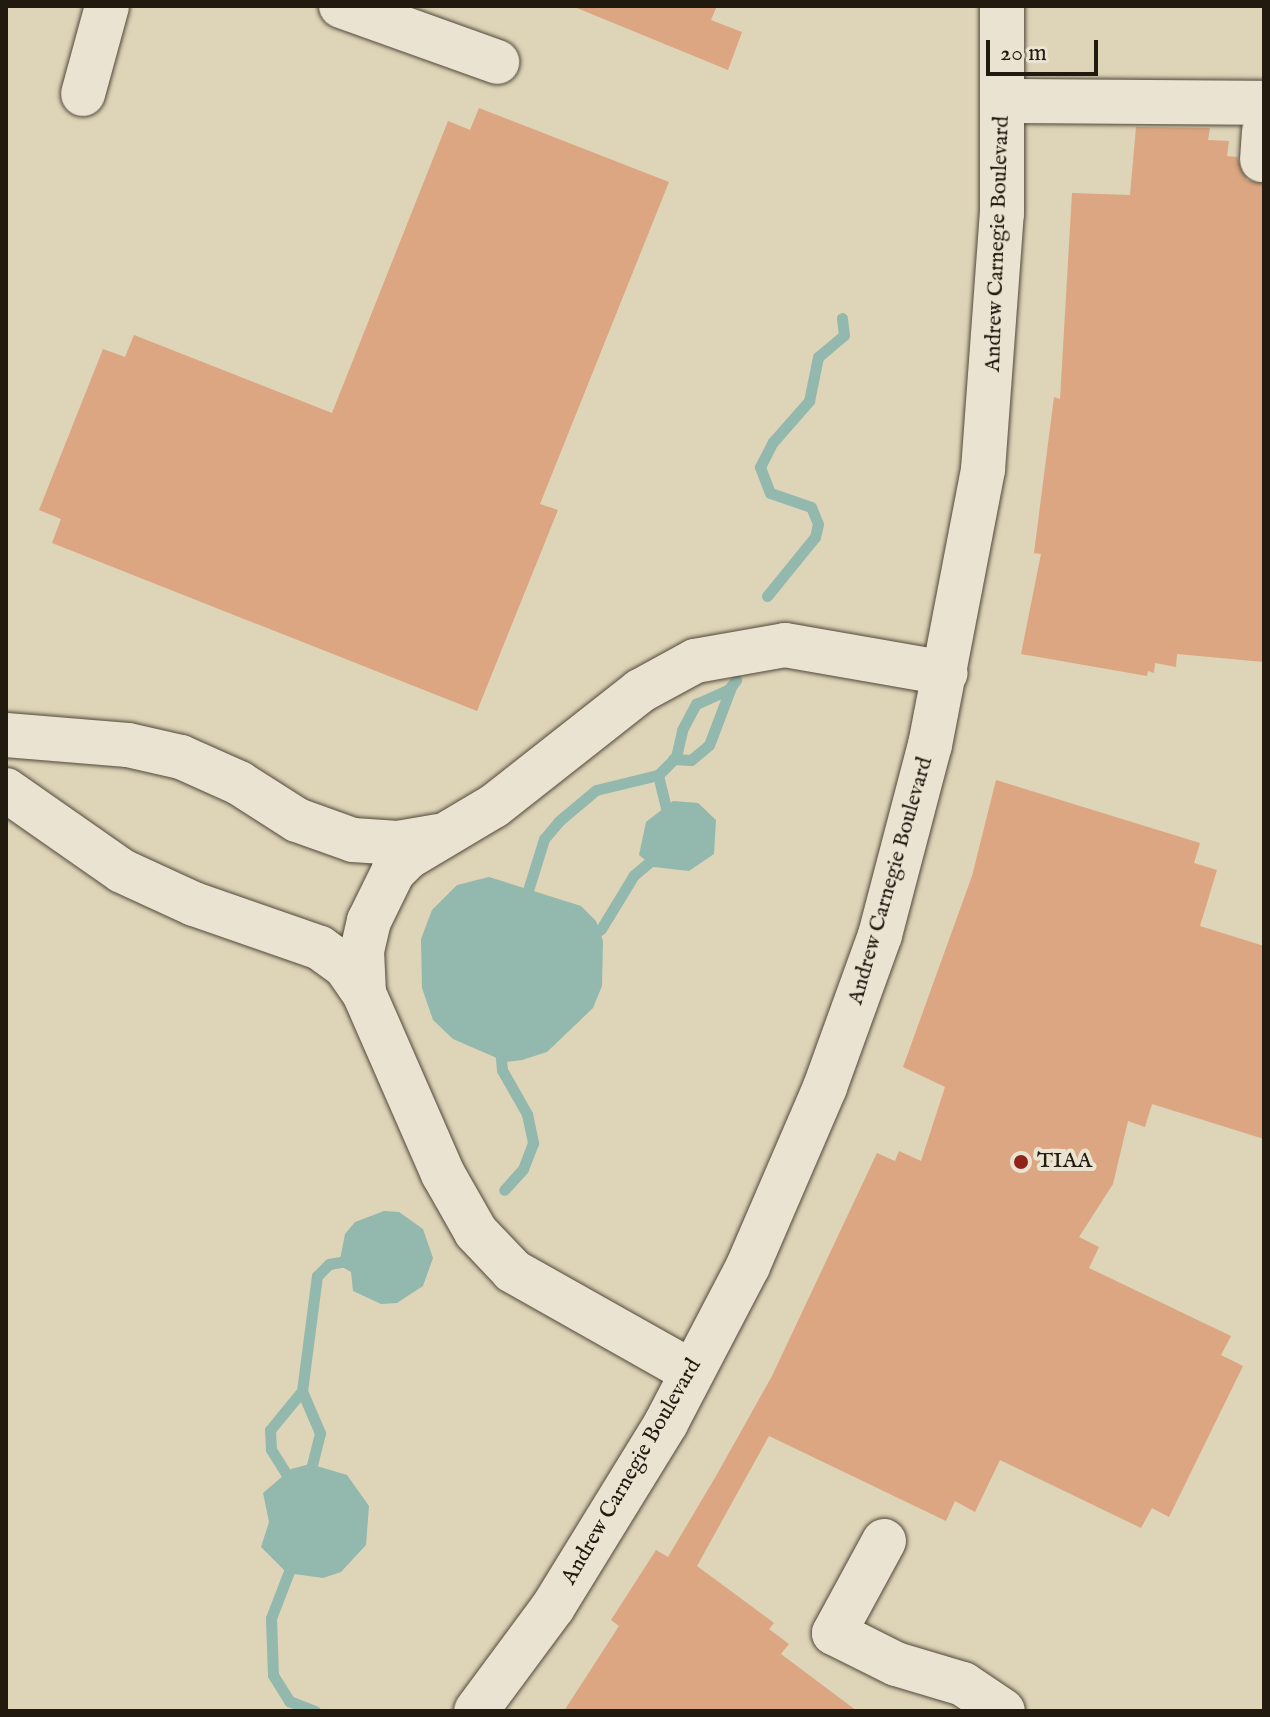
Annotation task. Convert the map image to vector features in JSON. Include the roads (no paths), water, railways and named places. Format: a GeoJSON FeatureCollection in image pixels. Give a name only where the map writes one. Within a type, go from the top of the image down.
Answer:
{"type":"FeatureCollection","features":[{"type":"Feature","properties":{"kind":"street"},"geometry":{"type":"LineString","coordinates":[[83,94],[107,6]]}},
{"type":"Feature","properties":{"kind":"street"},"geometry":{"type":"LineString","coordinates":[[341,6],[497,62]]}},
{"type":"Feature","properties":{"kind":"street","name":"Andrew Carnegie Boulevard"},"geometry":{"type":"LineString","coordinates":[[476,1711],[553,1607],[692,1372],[781,1195],[859,998],[897,874],[946,673],[992,397],[1004,101],[1002,6]]}},
{"type":"Feature","properties":{"kind":"street"},"geometry":{"type":"LineString","coordinates":[[1004,101],[1264,103]]}},
{"type":"Feature","properties":{"kind":"street"},"geometry":{"type":"LineString","coordinates":[[364,993],[362,951],[386,884],[408,857],[494,806],[640,691],[695,661],[785,645],[946,673]]}},
{"type":"Feature","properties":{"kind":"street"},"geometry":{"type":"LineString","coordinates":[[6,735],[128,745],[181,757],[239,783],[297,820],[353,840],[412,842],[451,832]]}},
{"type":"Feature","properties":{"kind":"street"},"geometry":{"type":"LineString","coordinates":[[6,790],[122,871],[194,904],[320,948],[345,966],[364,993],[453,1194],[487,1247],[513,1271],[692,1372]]}},
{"type":"Feature","properties":{"kind":"street"},"geometry":{"type":"LineString","coordinates":[[884,1541],[834,1633],[896,1664],[963,1684],[1003,1711]]}},
{"type":"Feature","properties":{"kind":"water"},"geometry":{"type":"Polygon","coordinates":[[[673,801],[698,803],[716,820],[714,854],[689,871],[654,867],[639,855],[646,822],[673,801]]]}},
{"type":"Feature","properties":{"kind":"water"},"geometry":{"type":"Polygon","coordinates":[[[489,877],[581,906],[596,921],[603,941],[602,986],[593,1008],[547,1052],[522,1060],[506,1062],[453,1039],[433,1020],[422,988],[421,939],[432,910],[457,885],[489,877]]]}},
{"type":"Feature","properties":{"kind":"water"},"geometry":{"type":"Polygon","coordinates":[[[384,1211],[399,1212],[423,1229],[433,1258],[423,1286],[397,1303],[381,1304],[353,1291],[351,1272],[339,1265],[345,1234],[355,1222],[384,1211]]]}},
{"type":"Feature","properties":{"kind":"water"},"geometry":{"type":"Polygon","coordinates":[[[310,1464],[347,1475],[369,1506],[366,1545],[341,1572],[323,1578],[287,1573],[261,1547],[269,1522],[263,1493],[291,1469],[310,1464]]]}},
{"type":"Feature","properties":{"kind":"waterway"},"geometry":{"type":"LineString","coordinates":[[767,596],[815,537],[818,524],[811,507],[770,493],[760,467],[773,442],[809,401],[818,357],[844,335],[842,318]]}},
{"type":"Feature","properties":{"kind":"waterway"},"geometry":{"type":"LineString","coordinates":[[525,900],[544,839],[559,821],[596,790],[658,775],[676,757],[682,730],[696,704],[728,690],[736,680]]}},
{"type":"Feature","properties":{"kind":"waterway"},"geometry":{"type":"LineString","coordinates":[[673,759],[691,760],[709,745],[731,687]]}},
{"type":"Feature","properties":{"kind":"waterway"},"geometry":{"type":"LineString","coordinates":[[658,775],[668,816]]}},
{"type":"Feature","properties":{"kind":"waterway"},"geometry":{"type":"LineString","coordinates":[[589,938],[601,929],[634,875],[659,854]]}},
{"type":"Feature","properties":{"kind":"waterway"},"geometry":{"type":"LineString","coordinates":[[500,1047],[502,1070],[527,1114],[533,1143],[523,1169],[504,1190]]}},
{"type":"Feature","properties":{"kind":"waterway"},"geometry":{"type":"LineString","coordinates":[[292,1483],[271,1449],[270,1430],[302,1391],[317,1276],[329,1264],[352,1260]]}},
{"type":"Feature","properties":{"kind":"waterway"},"geometry":{"type":"LineString","coordinates":[[302,1391],[320,1433],[309,1477]]}},
{"type":"Feature","properties":{"kind":"waterway"},"geometry":{"type":"LineString","coordinates":[[293,1561],[271,1618],[273,1675],[289,1701],[315,1711]]}},
{"type":"Feature","properties":{"kind":"place","name":"TIAA"},"geometry":{"type":"Point","coordinates":[1021,1162]}}]}
